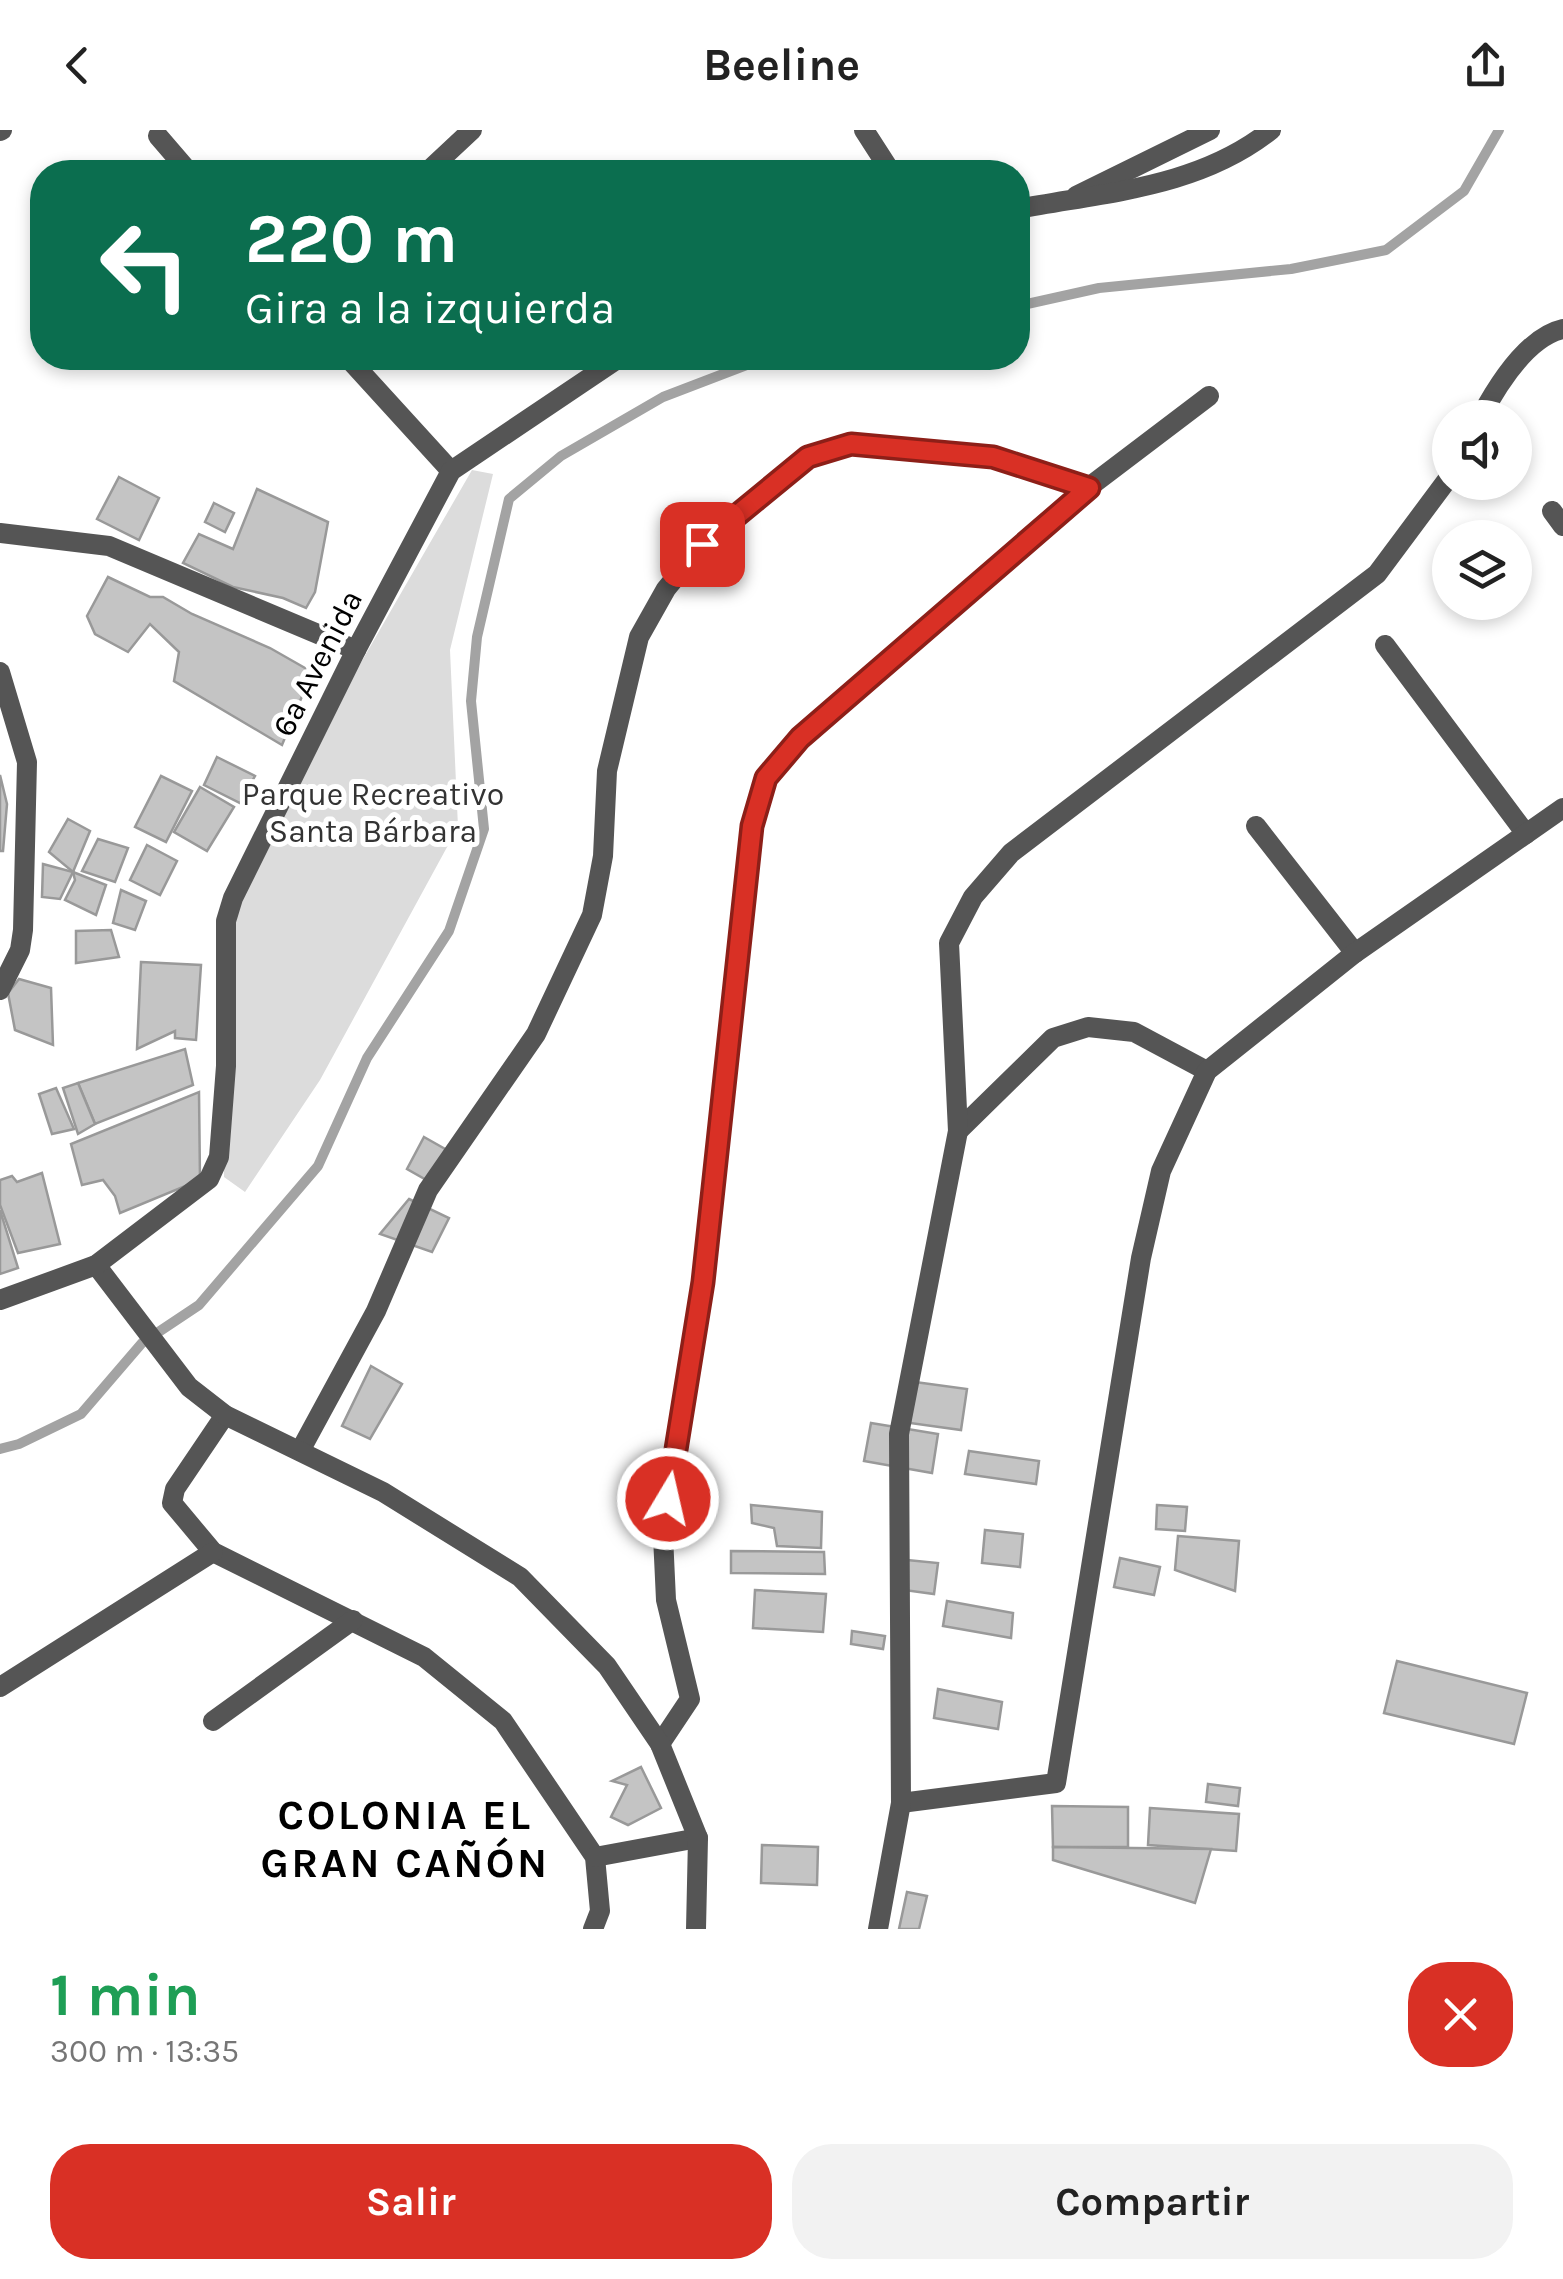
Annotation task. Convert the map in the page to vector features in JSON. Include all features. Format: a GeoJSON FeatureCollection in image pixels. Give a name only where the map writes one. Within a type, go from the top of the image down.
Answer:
{"type":"FeatureCollection","features":[{"type":"Feature","properties":{"kind":"street"},"geometry":{"type":"LineString","coordinates":[[440,160],[472,130]]}},
{"type":"Feature","properties":{"kind":"street"},"geometry":{"type":"LineString","coordinates":[[864,130],[883,160]]}},
{"type":"Feature","properties":{"kind":"street"},"geometry":{"type":"LineString","coordinates":[[1070,199],[1210,130]]}},
{"type":"Feature","properties":{"kind":"street"},"geometry":{"type":"LineString","coordinates":[[1030,207],[1157,186],[1206,169],[1252,146],[1271,130]]}},
{"type":"Feature","properties":{"kind":"street"},"geometry":{"type":"LineString","coordinates":[[158,136],[179,160]]}},
{"type":"Feature","properties":{"kind":"street"},"geometry":{"type":"LineString","coordinates":[[1489,400],[1499,381],[1548,332],[1563,329]]}},
{"type":"Feature","properties":{"kind":"street"},"geometry":{"type":"LineString","coordinates":[[359,370],[451,471]]}},
{"type":"Feature","properties":{"kind":"street","name":"6a Avenida"},"geometry":{"type":"LineString","coordinates":[[0,1300],[96,1266],[208,1180],[220,1157],[226,1066],[226,921],[233,898],[356,650],[451,471],[601,370]]}},
{"type":"Feature","properties":{"kind":"street"},"geometry":{"type":"LineString","coordinates":[[660,1744],[690,1698],[666,1600],[663,1536],[703,1282],[752,826],[766,778],[800,738],[1089,488],[1208,396]]}},
{"type":"Feature","properties":{"kind":"street"},"geometry":{"type":"LineString","coordinates":[[300,1450],[376,1311],[428,1190],[536,1034],[592,916],[603,856],[607,771],[639,637],[666,589],[702,544],[808,457],[851,444],[993,457],[1089,488]]}},
{"type":"Feature","properties":{"kind":"street"},"geometry":{"type":"LineString","coordinates":[[878,1929],[901,1803],[899,1434],[958,1131],[950,944],[973,898],[1011,853],[1378,574],[1432,500]]}},
{"type":"Feature","properties":{"kind":"street"},"geometry":{"type":"LineString","coordinates":[[0,533],[108,546],[356,650]]}},
{"type":"Feature","properties":{"kind":"street"},"geometry":{"type":"LineString","coordinates":[[1386,645],[1526,834]]}},
{"type":"Feature","properties":{"kind":"street"},"geometry":{"type":"LineString","coordinates":[[0,672],[27,762],[28,788],[23,930],[20,950],[0,990]]}},
{"type":"Feature","properties":{"kind":"street"},"geometry":{"type":"LineString","coordinates":[[901,1803],[1056,1784],[1141,1258],[1161,1171],[1207,1071],[1356,954],[1563,808]]}},
{"type":"Feature","properties":{"kind":"street"},"geometry":{"type":"LineString","coordinates":[[1256,826],[1356,954]]}},
{"type":"Feature","properties":{"kind":"street"},"geometry":{"type":"LineString","coordinates":[[958,1131],[1052,1038],[1088,1026],[1134,1032],[1207,1071]]}},
{"type":"Feature","properties":{"kind":"street"},"geometry":{"type":"LineString","coordinates":[[96,1266],[189,1387],[224,1415],[383,1492],[520,1577],[608,1666],[660,1744],[698,1838],[696,1929]]}},
{"type":"Feature","properties":{"kind":"street"},"geometry":{"type":"LineString","coordinates":[[224,1415],[175,1489],[172,1503],[213,1552],[424,1657],[503,1721],[595,1857],[600,1912],[592,1929]]}},
{"type":"Feature","properties":{"kind":"street"},"geometry":{"type":"LineString","coordinates":[[0,1687],[213,1552]]}},
{"type":"Feature","properties":{"kind":"street"},"geometry":{"type":"LineString","coordinates":[[214,1722],[353,1620]]}},
{"type":"Feature","properties":{"kind":"street"},"geometry":{"type":"LineString","coordinates":[[595,1857],[698,1838]]}},
{"type":"Feature","properties":{"kind":"green space","name":"Parque Recreativo Santa Bárbara"},"geometry":{"type":"Polygon","coordinates":[[[472,470],[493,474],[450,650],[458,827],[320,1080],[245,1192],[224,1177],[222,1052],[239,896],[344,692],[472,470]]]}},
{"type":"Feature","properties":{"kind":"building"},"geometry":{"type":"Polygon","coordinates":[[[119,477],[159,498],[139,540],[97,519],[119,477]]]}},
{"type":"Feature","properties":{"kind":"building"},"geometry":{"type":"Polygon","coordinates":[[[257,489],[328,522],[315,592],[306,608],[283,598],[233,587],[183,563],[199,534],[233,549],[257,489]]]}},
{"type":"Feature","properties":{"kind":"building"},"geometry":{"type":"Polygon","coordinates":[[[214,503],[234,513],[225,532],[205,522],[214,503]]]}},
{"type":"Feature","properties":{"kind":"building"},"geometry":{"type":"Polygon","coordinates":[[[108,577],[150,597],[163,597],[312,672],[282,745],[174,681],[179,652],[150,624],[128,652],[95,634],[87,616],[108,577]]]}},
{"type":"Feature","properties":{"kind":"building"},"geometry":{"type":"Polygon","coordinates":[[[217,757],[255,776],[240,803],[204,785],[217,757]]]}},
{"type":"Feature","properties":{"kind":"building"},"geometry":{"type":"Polygon","coordinates":[[[0,775],[7,804],[3,851],[0,851],[0,775]]]}},
{"type":"Feature","properties":{"kind":"building"},"geometry":{"type":"Polygon","coordinates":[[[161,776],[192,791],[166,842],[135,827],[161,776]]]}},
{"type":"Feature","properties":{"kind":"building"},"geometry":{"type":"Polygon","coordinates":[[[200,787],[234,807],[207,851],[174,832],[200,787]]]}},
{"type":"Feature","properties":{"kind":"building"},"geometry":{"type":"Polygon","coordinates":[[[68,819],[90,831],[73,872],[49,852],[68,819]]]}},
{"type":"Feature","properties":{"kind":"building"},"geometry":{"type":"Polygon","coordinates":[[[98,839],[128,848],[115,882],[82,871],[98,839]]]}},
{"type":"Feature","properties":{"kind":"building"},"geometry":{"type":"Polygon","coordinates":[[[147,845],[177,861],[160,895],[130,880],[147,845]]]}},
{"type":"Feature","properties":{"kind":"building"},"geometry":{"type":"Polygon","coordinates":[[[43,864],[73,872],[60,899],[42,897],[43,864]]]}},
{"type":"Feature","properties":{"kind":"building"},"geometry":{"type":"Polygon","coordinates":[[[73,872],[106,885],[96,915],[65,900],[75,880],[73,872]]]}},
{"type":"Feature","properties":{"kind":"building"},"geometry":{"type":"Polygon","coordinates":[[[121,890],[146,901],[135,930],[113,923],[121,890]]]}},
{"type":"Feature","properties":{"kind":"building"},"geometry":{"type":"Polygon","coordinates":[[[111,930],[119,957],[76,963],[76,931],[111,930]]]}},
{"type":"Feature","properties":{"kind":"building"},"geometry":{"type":"Polygon","coordinates":[[[141,962],[201,965],[196,1040],[175,1038],[175,1031],[137,1049],[141,962]]]}},
{"type":"Feature","properties":{"kind":"building"},"geometry":{"type":"Polygon","coordinates":[[[19,979],[51,988],[53,1045],[15,1030],[8,993],[19,979]]]}},
{"type":"Feature","properties":{"kind":"building"},"geometry":{"type":"Polygon","coordinates":[[[185,1049],[193,1085],[95,1124],[78,1083],[185,1049]]]}},
{"type":"Feature","properties":{"kind":"building"},"geometry":{"type":"Polygon","coordinates":[[[78,1083],[95,1124],[78,1134],[63,1088],[78,1083]]]}},
{"type":"Feature","properties":{"kind":"building"},"geometry":{"type":"Polygon","coordinates":[[[56,1088],[74,1129],[52,1134],[39,1094],[56,1088]]]}},
{"type":"Feature","properties":{"kind":"building"},"geometry":{"type":"Polygon","coordinates":[[[199,1092],[200,1180],[120,1213],[115,1196],[103,1180],[82,1185],[71,1144],[199,1092]]]}},
{"type":"Feature","properties":{"kind":"building"},"geometry":{"type":"Polygon","coordinates":[[[424,1137],[454,1154],[437,1186],[407,1169],[424,1137]]]}},
{"type":"Feature","properties":{"kind":"building"},"geometry":{"type":"Polygon","coordinates":[[[42,1173],[60,1244],[18,1253],[0,1205],[0,1180],[12,1176],[17,1182],[42,1173]]]}},
{"type":"Feature","properties":{"kind":"building"},"geometry":{"type":"Polygon","coordinates":[[[409,1199],[449,1218],[432,1252],[380,1234],[409,1199]]]}},
{"type":"Feature","properties":{"kind":"building"},"geometry":{"type":"Polygon","coordinates":[[[0,1210],[18,1268],[0,1274],[0,1210]]]}},
{"type":"Feature","properties":{"kind":"building"},"geometry":{"type":"Polygon","coordinates":[[[371,1366],[402,1384],[370,1439],[342,1426],[371,1366]]]}},
{"type":"Feature","properties":{"kind":"building"},"geometry":{"type":"Polygon","coordinates":[[[915,1382],[967,1389],[961,1430],[910,1423],[915,1382]]]}},
{"type":"Feature","properties":{"kind":"building"},"geometry":{"type":"Polygon","coordinates":[[[871,1423],[938,1434],[932,1473],[864,1461],[871,1423]]]}},
{"type":"Feature","properties":{"kind":"building"},"geometry":{"type":"Polygon","coordinates":[[[969,1451],[1039,1461],[1036,1484],[965,1474],[969,1451]]]}},
{"type":"Feature","properties":{"kind":"building"},"geometry":{"type":"Polygon","coordinates":[[[751,1505],[822,1512],[821,1548],[777,1546],[774,1528],[752,1523],[751,1505]]]}},
{"type":"Feature","properties":{"kind":"building"},"geometry":{"type":"Polygon","coordinates":[[[1157,1505],[1187,1507],[1185,1531],[1156,1529],[1157,1505]]]}},
{"type":"Feature","properties":{"kind":"building"},"geometry":{"type":"Polygon","coordinates":[[[985,1530],[1023,1534],[1020,1567],[982,1563],[985,1530]]]}},
{"type":"Feature","properties":{"kind":"building"},"geometry":{"type":"Polygon","coordinates":[[[1178,1536],[1239,1541],[1235,1591],[1175,1570],[1178,1536]]]}},
{"type":"Feature","properties":{"kind":"building"},"geometry":{"type":"Polygon","coordinates":[[[731,1551],[824,1552],[825,1574],[731,1573],[731,1551]]]}},
{"type":"Feature","properties":{"kind":"building"},"geometry":{"type":"Polygon","coordinates":[[[1120,1558],[1160,1567],[1154,1595],[1114,1587],[1120,1558]]]}},
{"type":"Feature","properties":{"kind":"building"},"geometry":{"type":"Polygon","coordinates":[[[907,1560],[938,1563],[934,1594],[904,1590],[907,1560]]]}},
{"type":"Feature","properties":{"kind":"building"},"geometry":{"type":"Polygon","coordinates":[[[755,1590],[826,1594],[823,1632],[753,1628],[755,1590]]]}},
{"type":"Feature","properties":{"kind":"building"},"geometry":{"type":"Polygon","coordinates":[[[947,1601],[1013,1613],[1011,1638],[943,1626],[947,1601]]]}},
{"type":"Feature","properties":{"kind":"building"},"geometry":{"type":"Polygon","coordinates":[[[852,1631],[885,1636],[883,1649],[851,1644],[852,1631]]]}},
{"type":"Feature","properties":{"kind":"building"},"geometry":{"type":"Polygon","coordinates":[[[1397,1661],[1527,1693],[1514,1744],[1384,1713],[1397,1661]]]}},
{"type":"Feature","properties":{"kind":"building"},"geometry":{"type":"Polygon","coordinates":[[[938,1689],[1002,1702],[998,1729],[934,1718],[938,1689]]]}},
{"type":"Feature","properties":{"kind":"building"},"geometry":{"type":"Polygon","coordinates":[[[641,1767],[661,1808],[628,1825],[611,1817],[627,1785],[612,1781],[641,1767]]]}},
{"type":"Feature","properties":{"kind":"building"},"geometry":{"type":"Polygon","coordinates":[[[1208,1784],[1240,1788],[1238,1806],[1206,1802],[1208,1784]]]}},
{"type":"Feature","properties":{"kind":"building"},"geometry":{"type":"Polygon","coordinates":[[[1052,1806],[1128,1807],[1128,1847],[1053,1847],[1052,1806]]]}},
{"type":"Feature","properties":{"kind":"building"},"geometry":{"type":"Polygon","coordinates":[[[1150,1808],[1239,1814],[1236,1851],[1148,1845],[1150,1808]]]}},
{"type":"Feature","properties":{"kind":"building"},"geometry":{"type":"Polygon","coordinates":[[[762,1845],[818,1847],[817,1885],[761,1883],[762,1845]]]}},
{"type":"Feature","properties":{"kind":"building"},"geometry":{"type":"Polygon","coordinates":[[[1053,1847],[1211,1849],[1195,1903],[1053,1860],[1053,1847]]]}},
{"type":"Feature","properties":{"kind":"building"},"geometry":{"type":"Polygon","coordinates":[[[907,1892],[927,1896],[919,1929],[899,1929],[907,1892]]]}},
{"type":"Feature","properties":{"kind":"waterway"},"geometry":{"type":"LineString","coordinates":[[1030,303],[1099,288],[1291,269],[1386,250],[1464,191],[1499,130]]}},
{"type":"Feature","properties":{"kind":"waterway"},"geometry":{"type":"LineString","coordinates":[[0,1449],[81,1414],[142,1343],[199,1305],[318,1166],[367,1058],[449,931],[484,829],[471,701],[477,637],[509,499],[561,456],[663,397],[734,370]]}},
{"type":"Feature","properties":{"kind":"district","name":"COLONIA EL GRAN CAÑÓN"},"geometry":{"type":"Point","coordinates":[405,1838]}},
{"type":"Feature","properties":{"kind":"route"},"geometry":{"type":"LineString","coordinates":[[668,1499],[703,1282],[752,826],[766,778],[800,738],[1089,488],[993,457],[851,444],[808,457],[702,544]]}}]}
